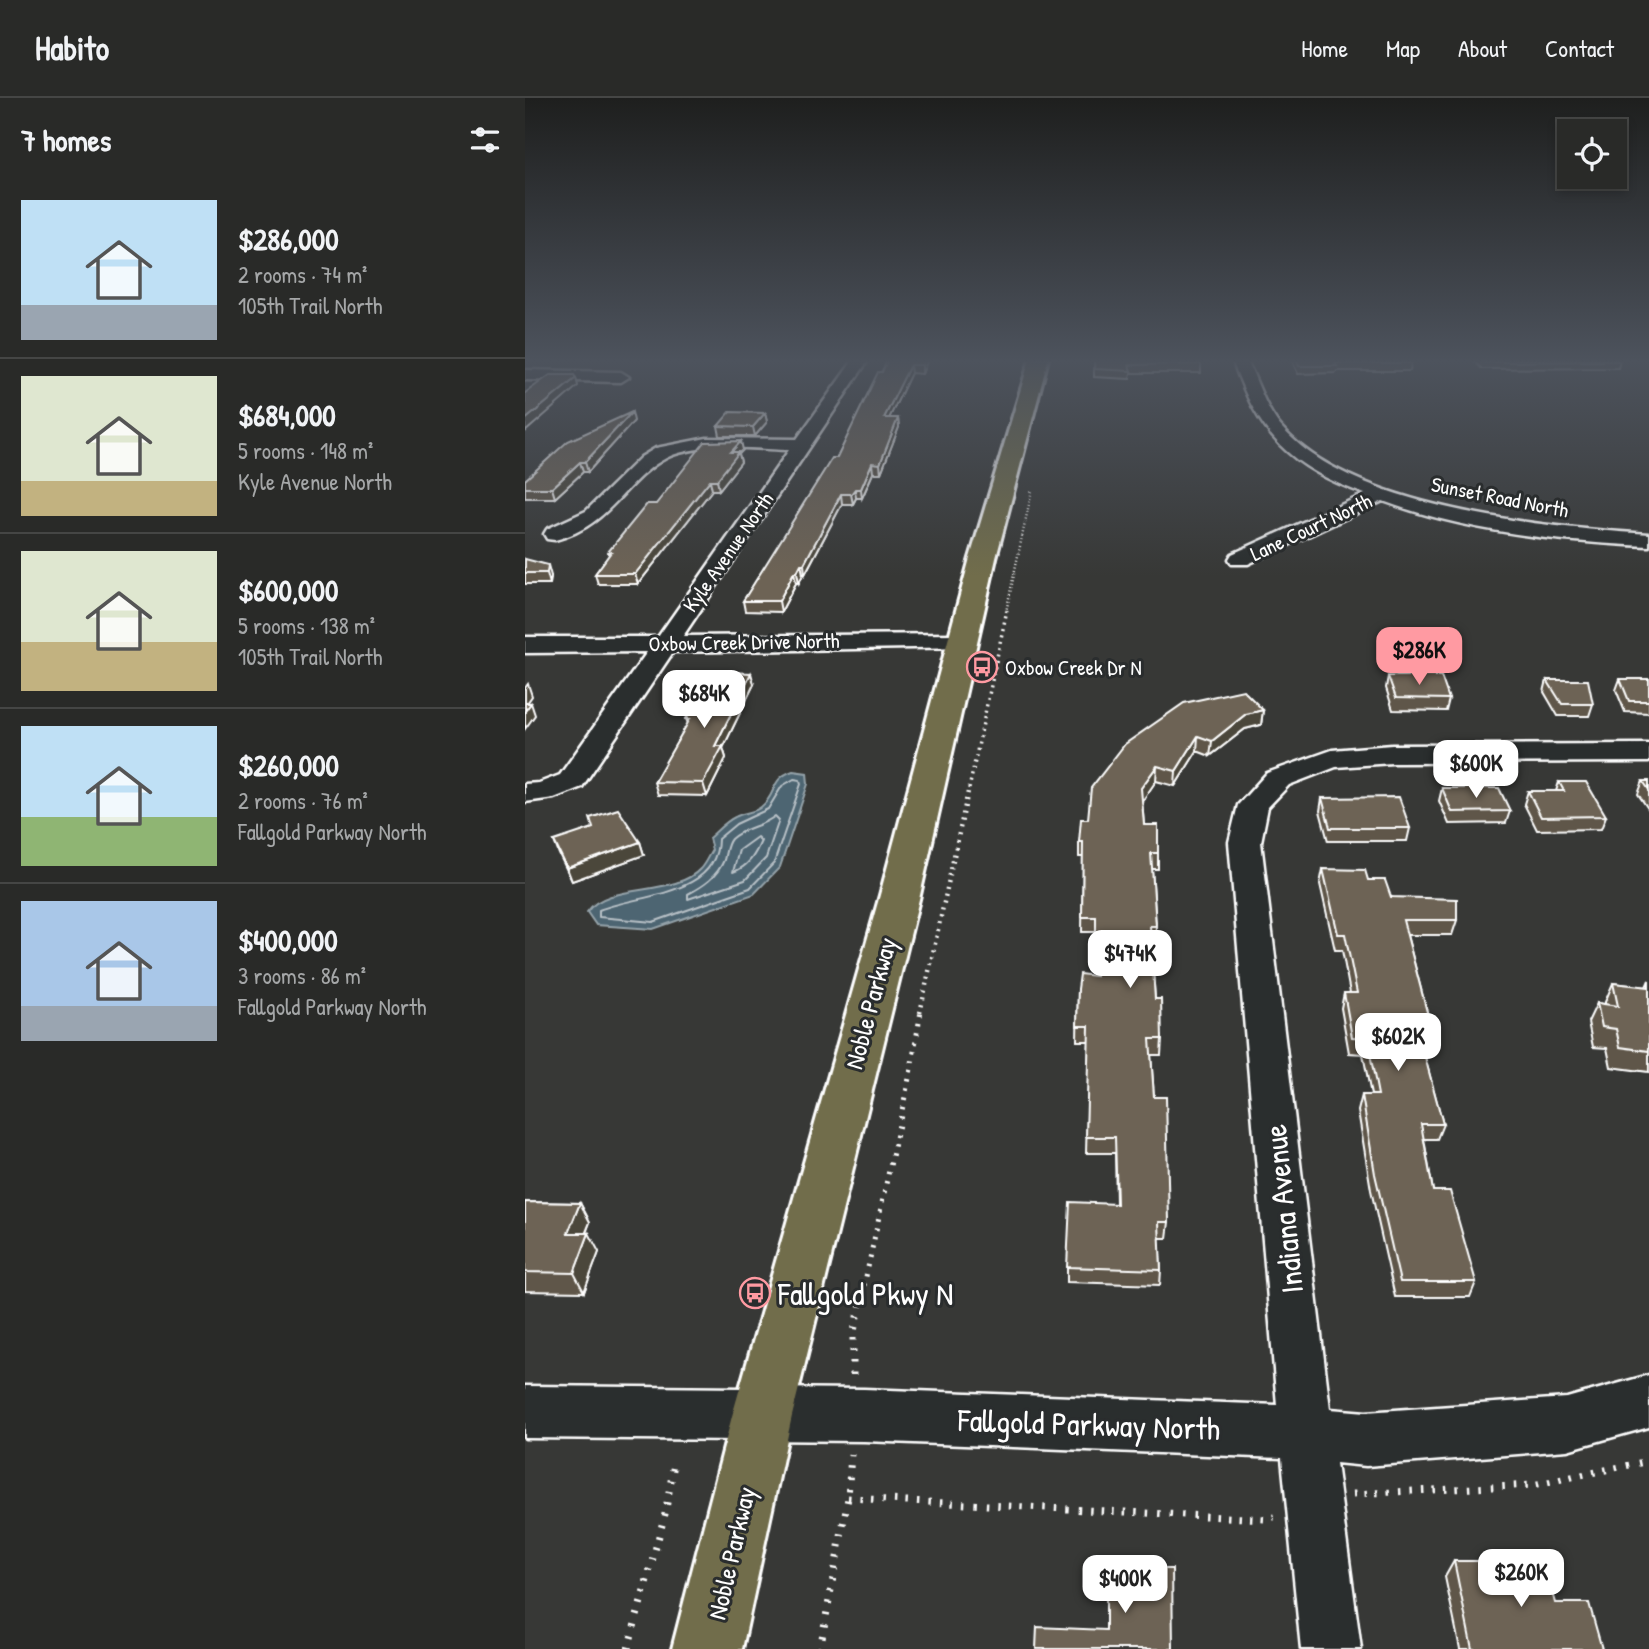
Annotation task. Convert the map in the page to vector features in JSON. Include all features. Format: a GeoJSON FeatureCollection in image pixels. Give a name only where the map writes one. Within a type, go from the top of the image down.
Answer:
{"type":"FeatureCollection","features":[{"type":"Feature","properties":{"kind":"main road","name":"Noble Parkway"},"geometry":{"type":"LineString","coordinates":[[707,1649],[762,1416],[900,895],[962,642],[1019,431]]}},
{"type":"Feature","properties":{"kind":"street","name":"Kyle Avenue North"},"geometry":{"type":"LineString","coordinates":[[525,793],[543,792],[572,780],[811,431]]}},
{"type":"Feature","properties":{"kind":"street","name":"Sunset Road North"},"geometry":{"type":"LineString","coordinates":[[1276,431],[1316,465],[1382,494],[1425,508],[1580,536],[1649,540]]}},
{"type":"Feature","properties":{"kind":"street"},"geometry":{"type":"LineString","coordinates":[[555,534],[593,515],[648,461],[663,452],[707,443],[802,445]]}},
{"type":"Feature","properties":{"kind":"street","name":"Lane Court North"},"geometry":{"type":"LineString","coordinates":[[1240,559],[1382,494]]}},
{"type":"Feature","properties":{"kind":"street","name":"Oxbow Creek Drive North"},"geometry":{"type":"LineString","coordinates":[[525,645],[962,642]]}},
{"type":"Feature","properties":{"kind":"street","name":"Indiana Avenue"},"geometry":{"type":"LineString","coordinates":[[1331,1649],[1245,842],[1253,805],[1278,779],[1332,759],[1392,754],[1649,753]]}},
{"type":"Feature","properties":{"kind":"street","name":"Fallgold Parkway North"},"geometry":{"type":"LineString","coordinates":[[525,1412],[864,1415],[1306,1433],[1366,1439],[1567,1424],[1649,1401]]}},
{"type":"Feature","properties":{"kind":"path"},"geometry":{"type":"LineString","coordinates":[[853,1336],[911,1069],[926,979],[944,908],[1033,486]]}},
{"type":"Feature","properties":{"kind":"path"},"geometry":{"type":"LineString","coordinates":[[820,1649],[848,1499],[1265,1518],[1315,1507],[1360,1492],[1533,1485],[1649,1461]]}},
{"type":"Feature","properties":{"kind":"path"},"geometry":{"type":"LineString","coordinates":[[628,1649],[665,1514],[674,1464]]}},
{"type":"Feature","properties":{"kind":"water"},"geometry":{"type":"Polygon","coordinates":[[[793,771],[807,773],[808,784],[780,867],[754,894],[653,929],[596,925],[587,912],[597,903],[610,897],[689,878],[700,869],[712,850],[709,838],[732,819],[761,807],[780,778],[793,771]]]}},
{"type":"Feature","properties":{"kind":"building"},"geometry":{"type":"Polygon","coordinates":[[[589,431],[614,431],[585,462],[580,462],[552,488],[525,488],[525,480],[568,441],[589,431]]]}},
{"type":"Feature","properties":{"kind":"building"},"geometry":{"type":"Polygon","coordinates":[[[850,431],[893,431],[880,464],[872,463],[861,489],[855,489],[851,494],[841,494],[804,564],[794,572],[779,601],[743,601],[832,458],[837,458],[850,431]]]}},
{"type":"Feature","properties":{"kind":"building"},"geometry":{"type":"Polygon","coordinates":[[[741,441],[731,452],[739,452],[717,480],[710,480],[635,574],[595,574],[611,552],[608,552],[647,504],[656,504],[705,442],[741,441]]]}},
{"type":"Feature","properties":{"kind":"building"},"geometry":{"type":"Polygon","coordinates":[[[525,559],[548,565],[547,573],[525,573],[525,559]]]}},
{"type":"Feature","properties":{"kind":"building"},"geometry":{"type":"Polygon","coordinates":[[[727,672],[751,673],[715,746],[723,746],[703,783],[654,782],[690,719],[686,719],[709,676],[725,676],[727,672]]]}},
{"type":"Feature","properties":{"kind":"building"},"geometry":{"type":"Polygon","coordinates":[[[1388,676],[1441,676],[1449,699],[1396,698],[1388,676]]]}},
{"type":"Feature","properties":{"kind":"building"},"geometry":{"type":"Polygon","coordinates":[[[1620,679],[1649,679],[1649,701],[1629,701],[1620,679]]]}},
{"type":"Feature","properties":{"kind":"building"},"geometry":{"type":"Polygon","coordinates":[[[1547,680],[1588,680],[1593,704],[1562,704],[1547,680]]]}},
{"type":"Feature","properties":{"kind":"building"},"geometry":{"type":"Polygon","coordinates":[[[1243,690],[1263,710],[1246,714],[1212,741],[1198,736],[1176,771],[1157,766],[1141,788],[1144,825],[1158,825],[1158,853],[1151,853],[1156,926],[1150,926],[1155,999],[1161,999],[1162,1039],[1150,1039],[1154,1097],[1166,1097],[1169,1222],[1159,1222],[1161,1270],[1067,1267],[1070,1202],[1117,1204],[1115,1137],[1086,1137],[1089,1026],[1077,1026],[1078,989],[1080,974],[1096,976],[1096,917],[1082,917],[1083,842],[1079,842],[1081,819],[1088,819],[1091,788],[1125,744],[1184,703],[1243,690]]]}},
{"type":"Feature","properties":{"kind":"building"},"geometry":{"type":"Polygon","coordinates":[[[1559,782],[1586,782],[1606,816],[1541,817],[1528,791],[1564,791],[1559,782]]]}},
{"type":"Feature","properties":{"kind":"building"},"geometry":{"type":"Polygon","coordinates":[[[1442,788],[1499,788],[1510,811],[1452,812],[1442,788]]]}},
{"type":"Feature","properties":{"kind":"building"},"geometry":{"type":"Polygon","coordinates":[[[1399,797],[1410,828],[1330,828],[1322,798],[1399,797]]]}},
{"type":"Feature","properties":{"kind":"building"},"geometry":{"type":"Polygon","coordinates":[[[618,809],[640,842],[567,868],[554,841],[593,828],[590,818],[618,809]]]}},
{"type":"Feature","properties":{"kind":"building"},"geometry":{"type":"Polygon","coordinates":[[[1323,869],[1365,870],[1368,880],[1385,880],[1391,897],[1457,899],[1457,920],[1403,920],[1428,1016],[1414,1016],[1443,1124],[1421,1124],[1433,1191],[1450,1191],[1476,1282],[1400,1282],[1375,1174],[1362,1095],[1378,1095],[1367,1038],[1352,1037],[1344,993],[1357,993],[1345,934],[1338,934],[1323,869]]]}},
{"type":"Feature","properties":{"kind":"building"},"geometry":{"type":"Polygon","coordinates":[[[1613,983],[1649,987],[1649,1051],[1620,1047],[1616,1029],[1602,1027],[1597,1003],[1618,1006],[1613,983]]]}},
{"type":"Feature","properties":{"kind":"building"},"geometry":{"type":"Polygon","coordinates":[[[525,1202],[580,1203],[568,1233],[589,1233],[574,1273],[525,1272],[525,1202]]]}},
{"type":"Feature","properties":{"kind":"building"},"geometry":{"type":"Polygon","coordinates":[[[1454,1561],[1543,1561],[1555,1603],[1589,1603],[1602,1649],[1472,1649],[1454,1561]]]}},
{"type":"Feature","properties":{"kind":"building"},"geometry":{"type":"Polygon","coordinates":[[[1106,1569],[1172,1569],[1173,1649],[1036,1649],[1037,1627],[1106,1630],[1106,1569]]]}},
{"type":"Feature","properties":{"kind":"place","name":"Oxbow Creek Dr N"},"geometry":{"type":"Point","coordinates":[982,667]}},
{"type":"Feature","properties":{"kind":"place","name":"Fallgold Pkwy N"},"geometry":{"type":"Point","coordinates":[755,1293]}}]}
